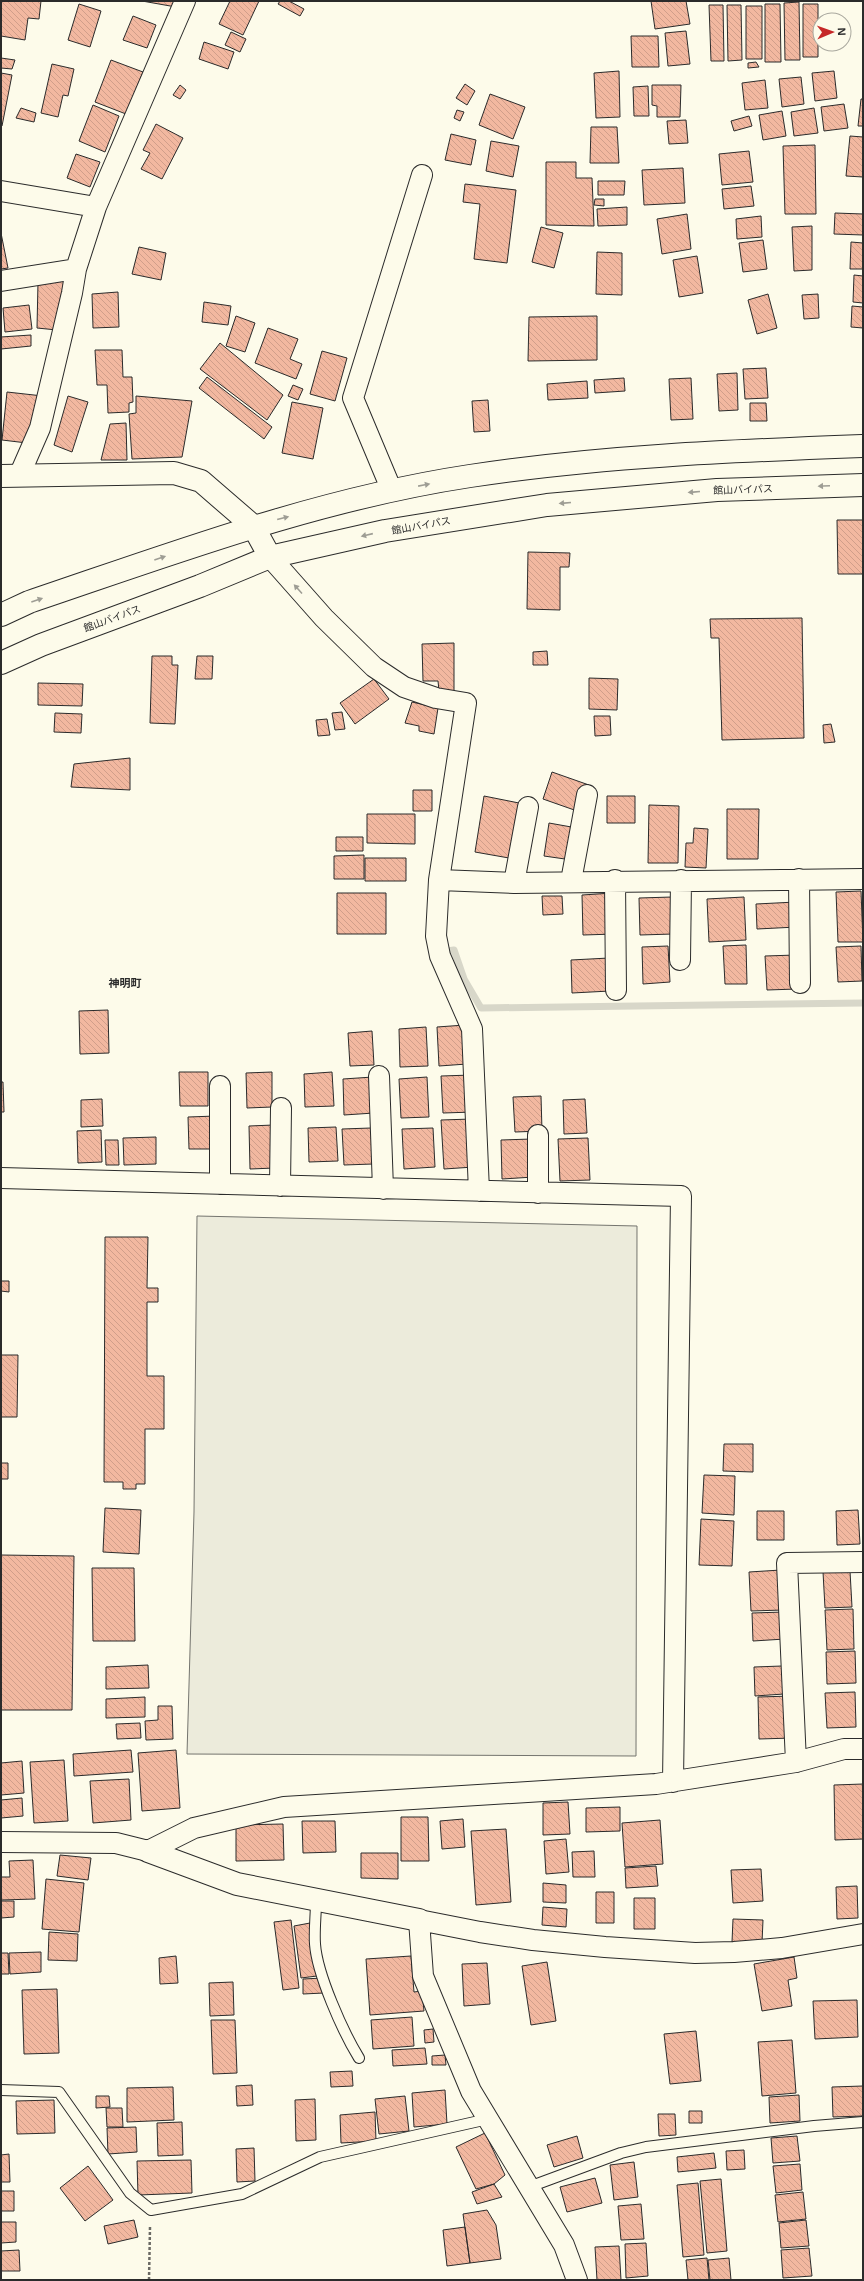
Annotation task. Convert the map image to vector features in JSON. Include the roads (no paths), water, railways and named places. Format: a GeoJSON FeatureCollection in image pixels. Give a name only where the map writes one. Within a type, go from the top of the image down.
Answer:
{"type":"FeatureCollection","features":[{"type":"Feature","properties":{"kind":"main road"},"geometry":{"type":"LineString","coordinates":[[1,615],[30,602],[253,526],[392,491],[468,476],[555,465],[727,451],[863,446]]}},
{"type":"Feature","properties":{"kind":"main road"},"geometry":{"type":"LineString","coordinates":[[10,476],[174,473],[201,481],[253,526],[270,557]]}},
{"type":"Feature","properties":{"kind":"main road","name":"館山バイパス"},"geometry":{"type":"LineString","coordinates":[[1,663],[41,645],[200,586],[270,557],[384,531],[547,505],[717,490],[863,485]]}},
{"type":"Feature","properties":{"kind":"main road"},"geometry":{"type":"LineString","coordinates":[[148,1851],[237,1884],[316,1901],[419,1920]]}},
{"type":"Feature","properties":{"kind":"street"},"geometry":{"type":"LineString","coordinates":[[10,476],[40,428],[72,293],[76,269],[96,207],[185,1]]}},
{"type":"Feature","properties":{"kind":"street"},"geometry":{"type":"LineString","coordinates":[[392,491],[353,398],[422,175]]}},
{"type":"Feature","properties":{"kind":"street"},"geometry":{"type":"LineString","coordinates":[[1,191],[96,207]]}},
{"type":"Feature","properties":{"kind":"street"},"geometry":{"type":"LineString","coordinates":[[1,281],[76,269]]}},
{"type":"Feature","properties":{"kind":"street"},"geometry":{"type":"LineString","coordinates":[[270,557],[324,618],[374,667],[404,688],[436,698],[466,703],[439,880],[437,946],[472,1030],[479,1191]]}},
{"type":"Feature","properties":{"kind":"street"},"geometry":{"type":"LineString","coordinates":[[571,881],[587,795]]}},
{"type":"Feature","properties":{"kind":"street"},"geometry":{"type":"LineString","coordinates":[[514,883],[528,807]]}},
{"type":"Feature","properties":{"kind":"street"},"geometry":{"type":"LineString","coordinates":[[799,879],[800,983]]}},
{"type":"Feature","properties":{"kind":"street"},"geometry":{"type":"LineString","coordinates":[[439,880],[514,883],[615,880],[863,879]]}},
{"type":"Feature","properties":{"kind":"street"},"geometry":{"type":"LineString","coordinates":[[615,880],[616,990]]}},
{"type":"Feature","properties":{"kind":"street"},"geometry":{"type":"LineString","coordinates":[[680,960],[681,880]]}},
{"type":"Feature","properties":{"kind":"street"},"geometry":{"type":"LineString","coordinates":[[379,1076],[383,1189]]}},
{"type":"Feature","properties":{"kind":"street"},"geometry":{"type":"LineString","coordinates":[[220,1086],[220,1184]]}},
{"type":"Feature","properties":{"kind":"street"},"geometry":{"type":"LineString","coordinates":[[280,1186],[281,1108]]}},
{"type":"Feature","properties":{"kind":"street"},"geometry":{"type":"LineString","coordinates":[[538,1135],[538,1194]]}},
{"type":"Feature","properties":{"kind":"street"},"geometry":{"type":"LineString","coordinates":[[1,1178],[479,1191],[538,1194],[681,1196],[673,1782]]}},
{"type":"Feature","properties":{"kind":"street"},"geometry":{"type":"LineString","coordinates":[[796,1762],[787,1563],[863,1562]]}},
{"type":"Feature","properties":{"kind":"street"},"geometry":{"type":"LineString","coordinates":[[1,1842],[116,1842],[148,1851],[194,1828],[284,1806],[673,1782],[796,1762],[844,1750],[863,1749]]}},
{"type":"Feature","properties":{"kind":"street"},"geometry":{"type":"LineString","coordinates":[[577,2280],[564,2245],[471,2091],[423,1976],[419,1920],[480,1932],[533,1940],[605,1947],[695,1953],[734,1952],[782,1948],[863,1934]]}},
{"type":"Feature","properties":{"kind":"lane"},"geometry":{"type":"LineString","coordinates":[[316,1901],[315,1944],[320,1967],[346,2037],[359,2058]]}},
{"type":"Feature","properties":{"kind":"lane"},"geometry":{"type":"LineString","coordinates":[[1,2090],[59,2092],[130,2193],[151,2210],[242,2194],[320,2157],[488,2119]]}},
{"type":"Feature","properties":{"kind":"lane"},"geometry":{"type":"LineString","coordinates":[[529,2187],[621,2153],[646,2146],[814,2126],[863,2122]]}},
{"type":"Feature","properties":{"kind":"waterway"},"geometry":{"type":"LineString","coordinates":[[447,951],[454,950],[464,979],[481,1008],[863,1003]]}},
{"type":"Feature","properties":{"kind":"district","name":"神明町"},"geometry":{"type":"Point","coordinates":[125,983]}}]}
